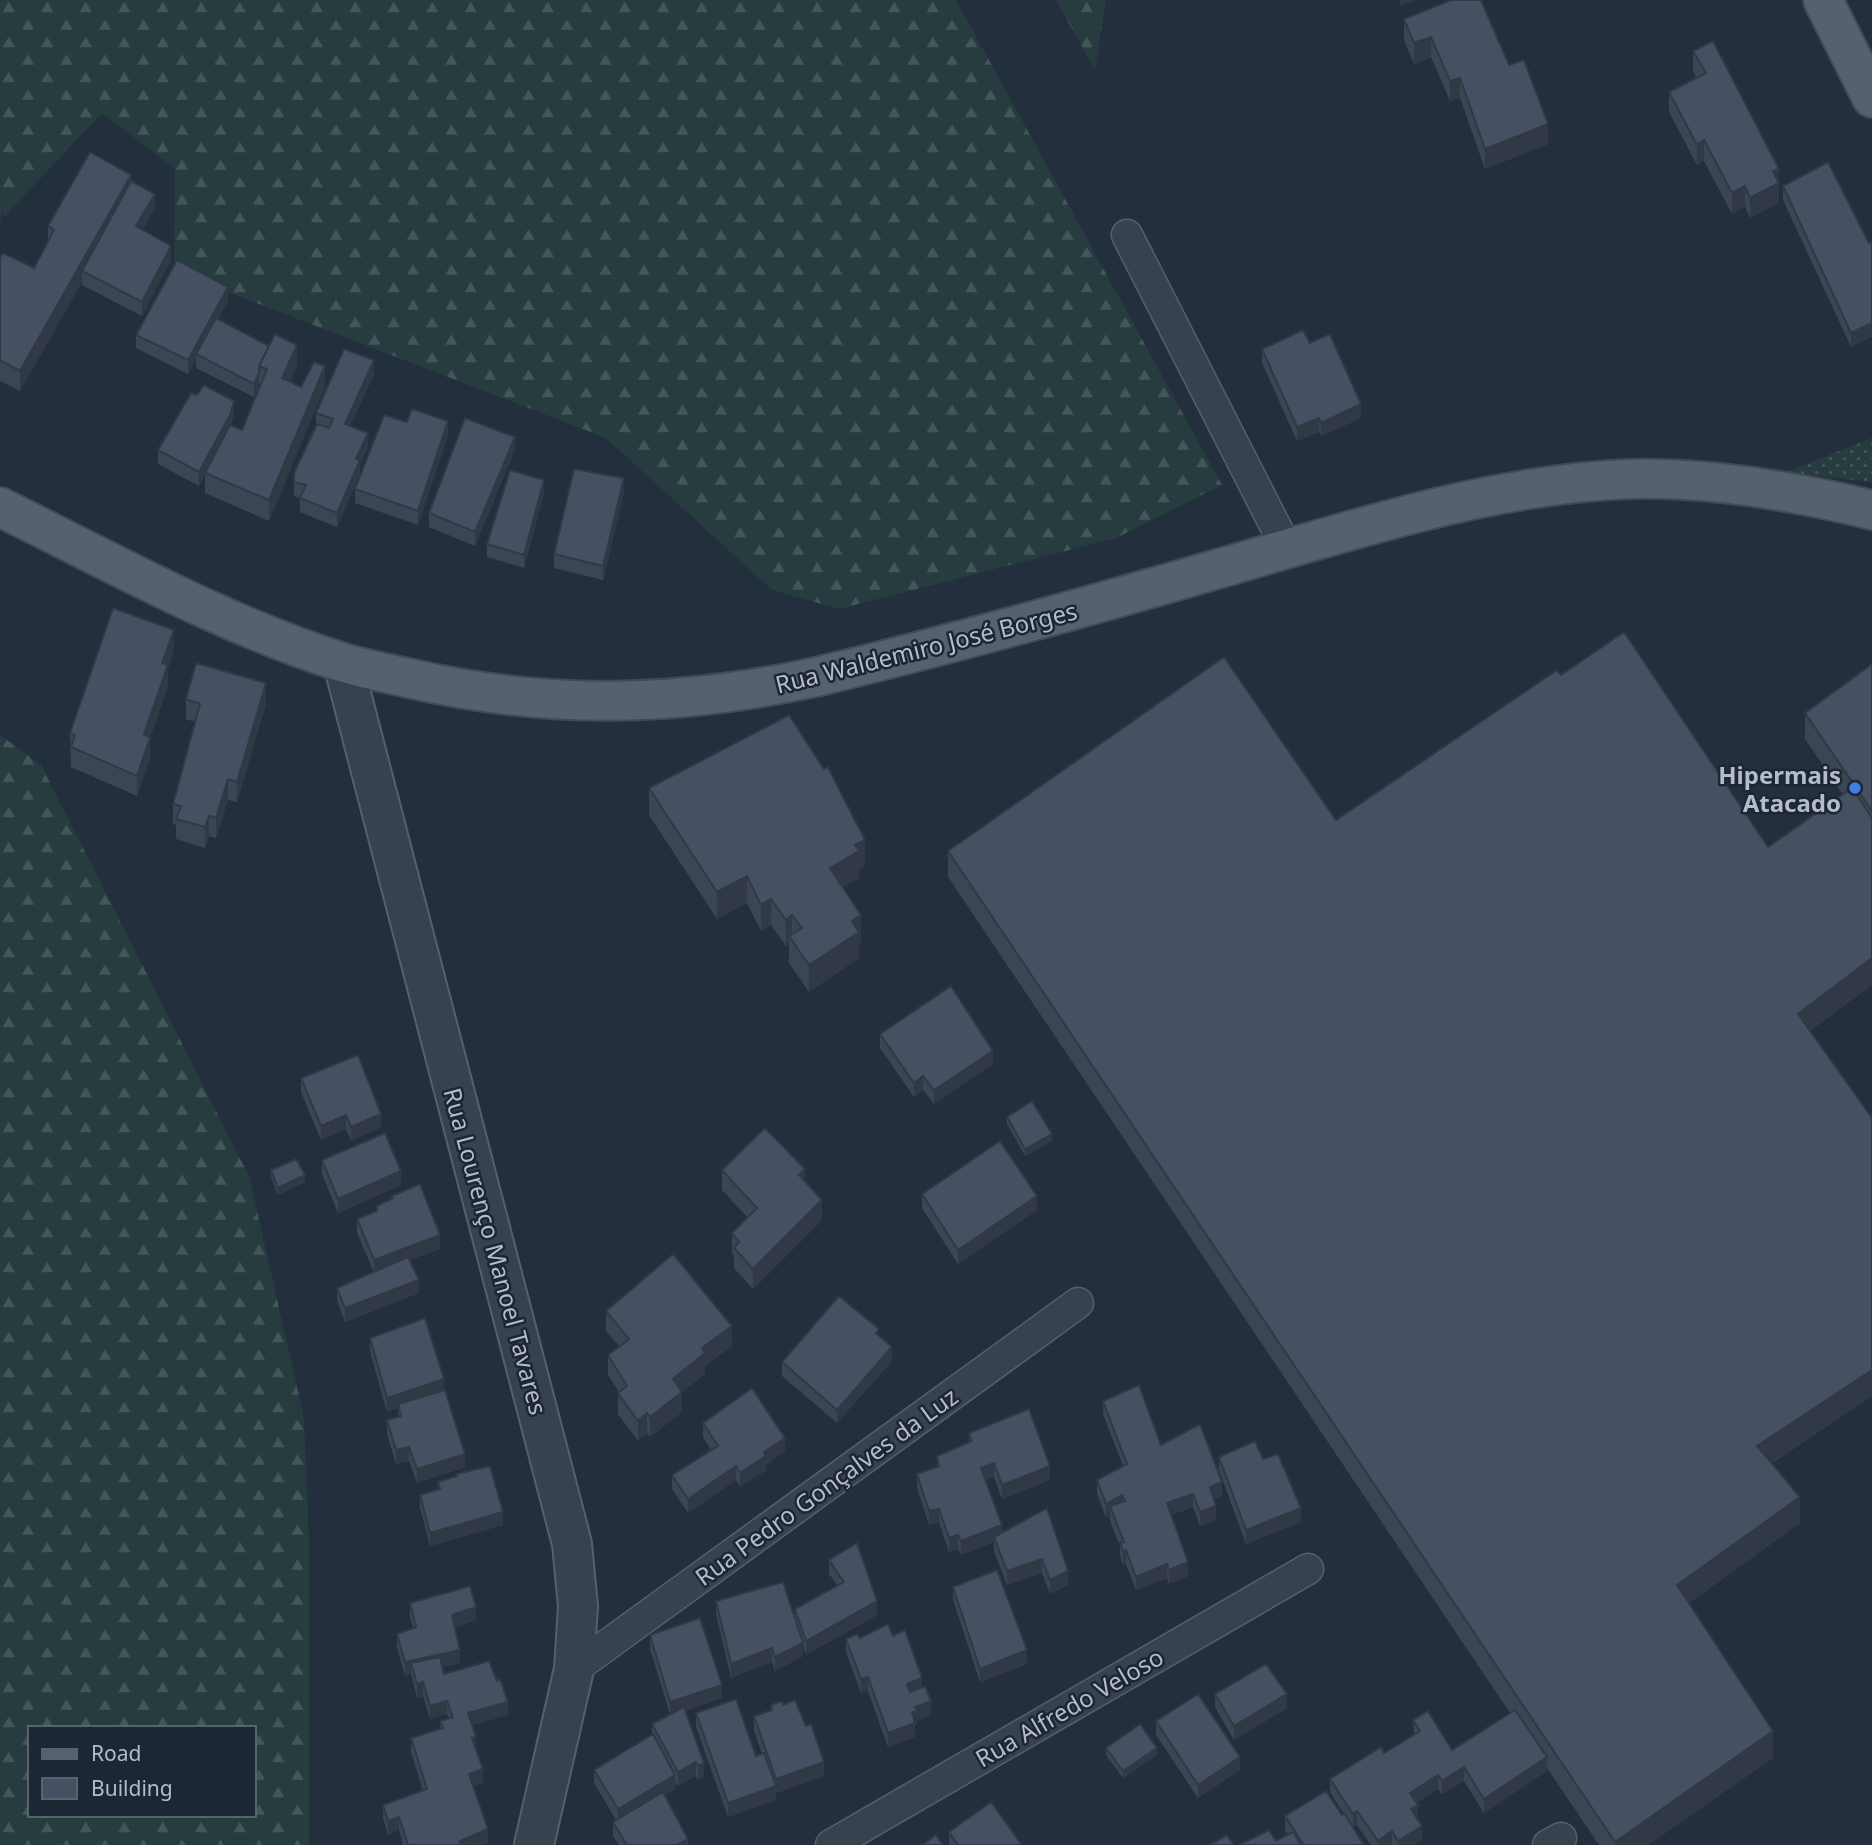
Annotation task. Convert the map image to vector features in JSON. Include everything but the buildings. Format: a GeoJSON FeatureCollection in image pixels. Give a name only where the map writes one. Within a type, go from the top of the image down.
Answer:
{"type":"FeatureCollection","features":[{"type":"Feature","properties":{"kind":"main road"},"geometry":{"type":"LineString","coordinates":[[1823,0],[1872,98]]}},
{"type":"Feature","properties":{"kind":"main road","name":"Rua Waldemiro José Borges"},"geometry":{"type":"LineString","coordinates":[[0,507],[186,600],[343,663],[439,685],[531,699],[592,703],[666,701],[748,691],[904,656],[1396,519],[1497,496],[1629,479],[1690,480],[1774,490],[1872,510]]}},
{"type":"Feature","properties":{"kind":"street"},"geometry":{"type":"LineString","coordinates":[[1127,236],[1287,549]]}},
{"type":"Feature","properties":{"kind":"street","name":"Rua Lourenço Manoel Tavares"},"geometry":{"type":"LineString","coordinates":[[343,663],[572,1544],[578,1605],[574,1668],[534,1845]]}},
{"type":"Feature","properties":{"kind":"street","name":"Rua Pedro Gonçalves da Luz"},"geometry":{"type":"LineString","coordinates":[[574,1668],[1078,1303]]}},
{"type":"Feature","properties":{"kind":"street","name":"Rua Alfredo Veloso"},"geometry":{"type":"LineString","coordinates":[[831,1845],[1308,1569]]}},
{"type":"Feature","properties":{"kind":"green space"},"geometry":{"type":"Polygon","coordinates":[[[0,0],[956,0],[1222,485],[1116,538],[839,609],[772,590],[606,438],[174,271],[175,169],[102,113],[4,217],[0,209],[0,0]]]}},
{"type":"Feature","properties":{"kind":"green space"},"geometry":{"type":"Polygon","coordinates":[[[1056,0],[1106,0],[1095,70],[1056,0]]]}},
{"type":"Feature","properties":{"kind":"green space"},"geometry":{"type":"Polygon","coordinates":[[[1872,438],[1872,482],[1786,472],[1872,438]]]}},
{"type":"Feature","properties":{"kind":"green space"},"geometry":{"type":"Polygon","coordinates":[[[0,735],[41,765],[249,1176],[304,1418],[309,1542],[309,1845],[0,1845],[0,735]]]}},
{"type":"Feature","properties":{"kind":"place","name":"Hipermais Atacado"},"geometry":{"type":"Point","coordinates":[1855,788]}}]}
